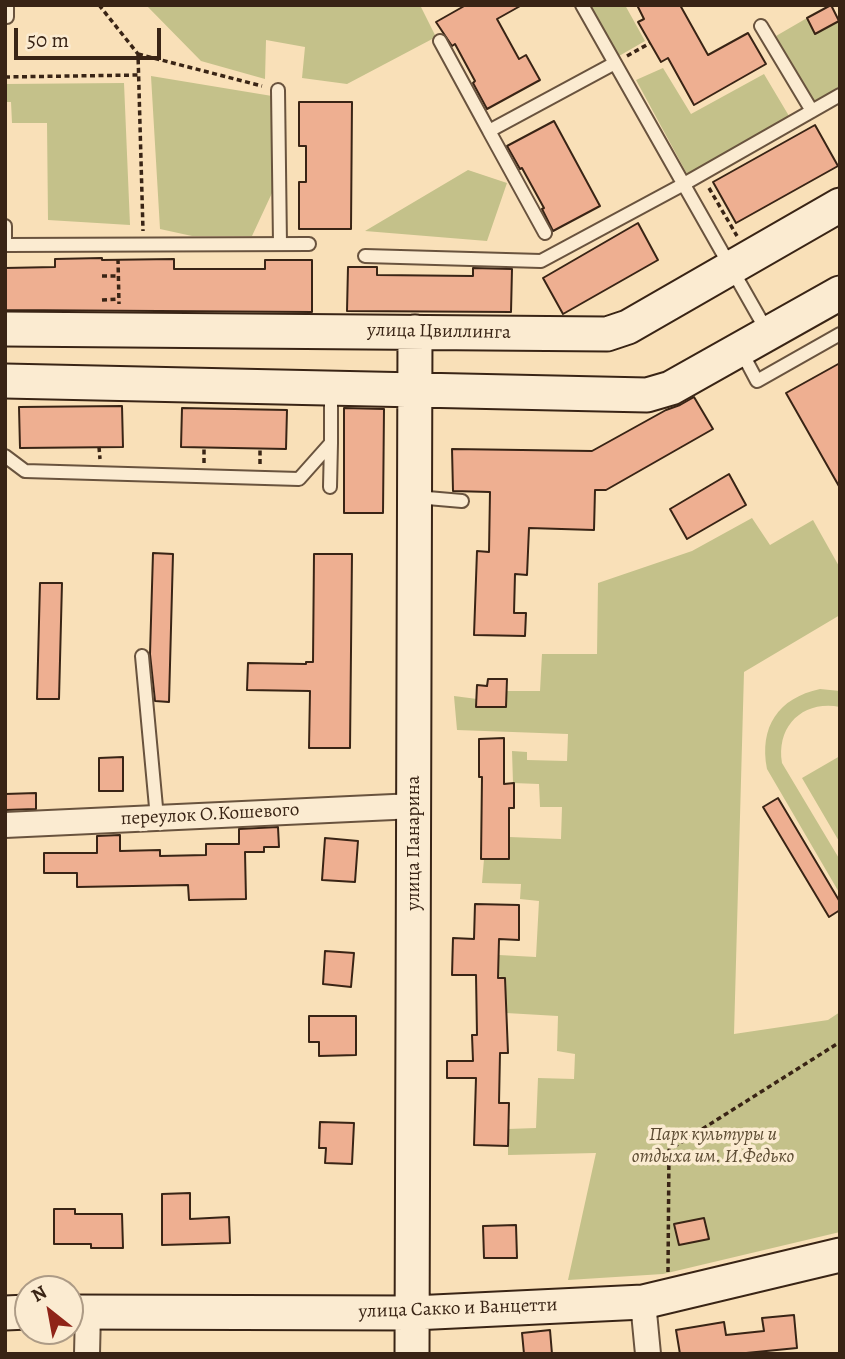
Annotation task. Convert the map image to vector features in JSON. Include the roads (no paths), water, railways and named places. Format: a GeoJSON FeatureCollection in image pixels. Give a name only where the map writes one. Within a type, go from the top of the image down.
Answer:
{"type":"FeatureCollection","features":[{"type":"Feature","properties":{"kind":"street","name":"улица Цвиллинга"},"geometry":{"type":"LineString","coordinates":[[5,329],[607,334],[628,327],[726,260],[840,205]]}},
{"type":"Feature","properties":{"kind":"street"},"geometry":{"type":"LineString","coordinates":[[5,381],[647,395],[671,388],[840,293]]}},
{"type":"Feature","properties":{"kind":"street","name":"улица Панарина"},"geometry":{"type":"LineString","coordinates":[[412,1354],[415,332]]}},
{"type":"Feature","properties":{"kind":"street","name":"переулок О.Кошевого"},"geometry":{"type":"LineString","coordinates":[[5,825],[415,806]]}},
{"type":"Feature","properties":{"kind":"street","name":"улица Сакко и Ванцетти"},"geometry":{"type":"LineString","coordinates":[[84,1312],[413,1313],[643,1302],[840,1255]]}},
{"type":"Feature","properties":{"kind":"street"},"geometry":{"type":"LineString","coordinates":[[643,1302],[648,1354]]}},
{"type":"Feature","properties":{"kind":"lane"},"geometry":{"type":"LineString","coordinates":[[582,5],[726,260],[754,341],[757,381],[840,334]]}},
{"type":"Feature","properties":{"kind":"lane"},"geometry":{"type":"LineString","coordinates":[[761,26],[812,111]]}},
{"type":"Feature","properties":{"kind":"lane"},"geometry":{"type":"LineString","coordinates":[[440,41],[545,233]]}},
{"type":"Feature","properties":{"kind":"lane"},"geometry":{"type":"LineString","coordinates":[[489,131],[615,63]]}},
{"type":"Feature","properties":{"kind":"lane"},"geometry":{"type":"LineString","coordinates":[[278,90],[280,244]]}},
{"type":"Feature","properties":{"kind":"lane"},"geometry":{"type":"LineString","coordinates":[[365,256],[541,261],[840,95]]}},
{"type":"Feature","properties":{"kind":"lane"},"geometry":{"type":"LineString","coordinates":[[5,226],[5,245],[309,244]]}},
{"type":"Feature","properties":{"kind":"lane"},"geometry":{"type":"LineString","coordinates":[[330,487],[331,388]]}},
{"type":"Feature","properties":{"kind":"lane"},"geometry":{"type":"LineString","coordinates":[[5,456],[25,471],[299,479],[331,443]]}},
{"type":"Feature","properties":{"kind":"lane"},"geometry":{"type":"LineString","coordinates":[[416,497],[462,501]]}},
{"type":"Feature","properties":{"kind":"lane"},"geometry":{"type":"LineString","coordinates":[[142,656],[157,818]]}},
{"type":"Feature","properties":{"kind":"park label","name":"Парк культуры и отдыха им. И.Федько"},"geometry":{"type":"Point","coordinates":[713,1146]}}]}
